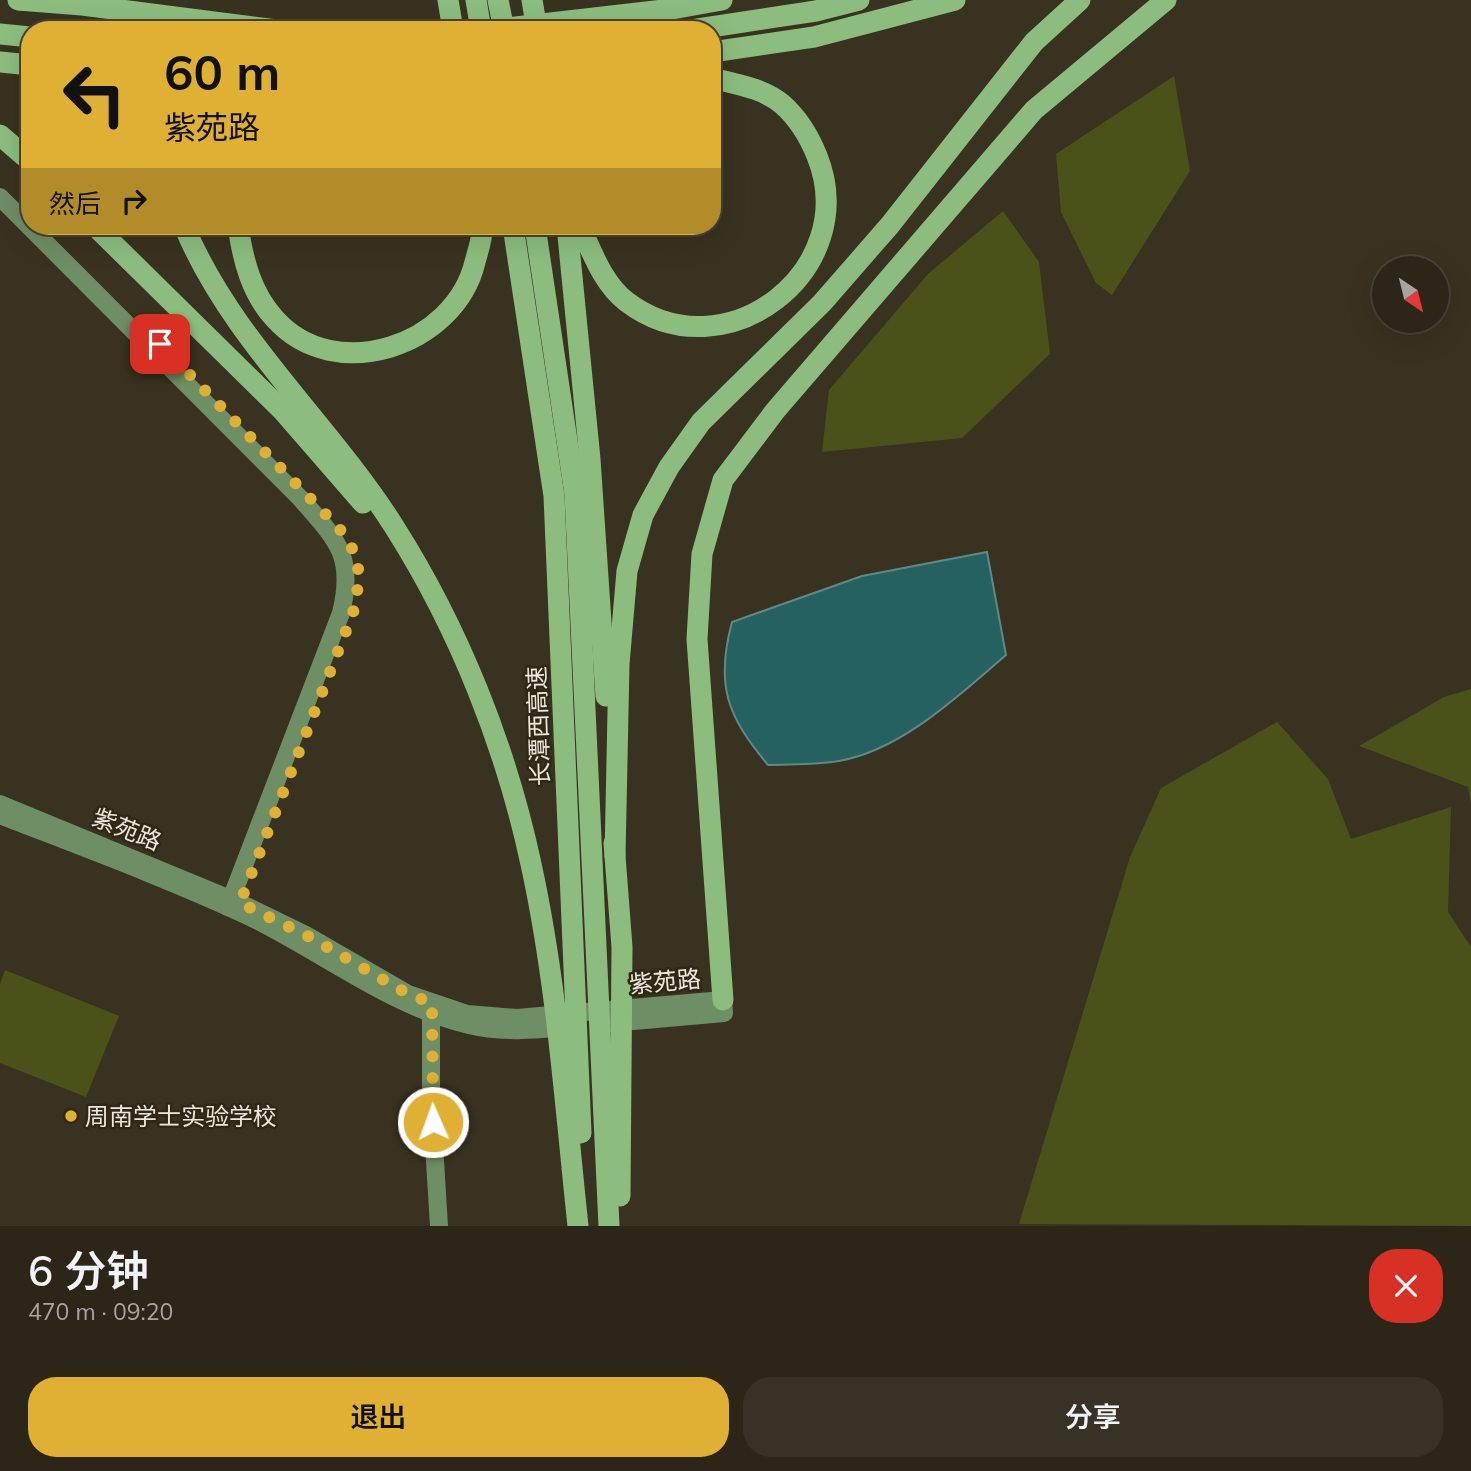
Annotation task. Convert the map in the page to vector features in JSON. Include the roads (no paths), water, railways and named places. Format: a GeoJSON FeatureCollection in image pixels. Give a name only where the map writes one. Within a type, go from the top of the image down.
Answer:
{"type":"FeatureCollection","features":[{"type":"Feature","properties":{"kind":"highway"},"geometry":{"type":"LineString","coordinates":[[18,0],[82,5],[207,21]]}},
{"type":"Feature","properties":{"kind":"highway"},"geometry":{"type":"LineString","coordinates":[[56,0],[82,5]]}},
{"type":"Feature","properties":{"kind":"highway"},"geometry":{"type":"LineString","coordinates":[[182,21],[190,0]]}},
{"type":"Feature","properties":{"kind":"highway"},"geometry":{"type":"LineString","coordinates":[[447,0],[451,21]]}},
{"type":"Feature","properties":{"kind":"highway"},"geometry":{"type":"LineString","coordinates":[[476,0],[480,21]]}},
{"type":"Feature","properties":{"kind":"highway"},"geometry":{"type":"LineString","coordinates":[[498,0],[502,21]]}},
{"type":"Feature","properties":{"kind":"highway"},"geometry":{"type":"LineString","coordinates":[[532,0],[536,21]]}},
{"type":"Feature","properties":{"kind":"highway"},"geometry":{"type":"LineString","coordinates":[[631,14],[676,0]]}},
{"type":"Feature","properties":{"kind":"highway"},"geometry":{"type":"LineString","coordinates":[[569,21],[722,0]]}},
{"type":"Feature","properties":{"kind":"highway"},"geometry":{"type":"LineString","coordinates":[[721,25],[816,11],[859,0]]}},
{"type":"Feature","properties":{"kind":"highway"},"geometry":{"type":"LineString","coordinates":[[721,51],[814,37],[955,0]]}},
{"type":"Feature","properties":{"kind":"highway"},"geometry":{"type":"LineString","coordinates":[[615,856],[619,664],[628,571],[643,515],[669,467],[701,422],[822,303],[890,225],[1034,42],[1080,0]]}},
{"type":"Feature","properties":{"kind":"highway"},"geometry":{"type":"LineString","coordinates":[[723,1000],[697,639],[702,554],[723,480],[775,411],[1034,110],[1166,0]]}},
{"type":"Feature","properties":{"kind":"highway"},"geometry":{"type":"LineString","coordinates":[[0,34],[21,36]]}},
{"type":"Feature","properties":{"kind":"highway"},"geometry":{"type":"LineString","coordinates":[[0,62],[21,64]]}},
{"type":"Feature","properties":{"kind":"highway"},"geometry":{"type":"LineString","coordinates":[[584,235],[602,274],[625,301],[659,321],[697,328],[743,320],[783,297],[811,261],[826,222],[824,174],[808,133],[781,103],[752,88],[721,80]]}},
{"type":"Feature","properties":{"kind":"highway"},"geometry":{"type":"LineString","coordinates":[[0,135],[21,153]]}},
{"type":"Feature","properties":{"kind":"highway"},"geometry":{"type":"LineString","coordinates":[[104,235],[282,411],[337,470],[431,592]]}},
{"type":"Feature","properties":{"kind":"highway"},"geometry":{"type":"LineString","coordinates":[[188,235],[199,262],[227,308],[271,368],[345,455],[396,529],[431,592],[479,694],[506,771],[531,863],[552,980],[578,1226]]}},
{"type":"Feature","properties":{"kind":"highway"},"geometry":{"type":"LineString","coordinates":[[238,235],[242,258],[253,287],[275,320],[302,340],[340,354],[383,350],[396,346],[420,336],[451,312],[472,277],[480,235]]}},
{"type":"Feature","properties":{"kind":"highway","name":"长潭西高速"},"geometry":{"type":"LineString","coordinates":[[514,235],[554,496],[585,1226]]}},
{"type":"Feature","properties":{"kind":"highway","name":"长潭西高速"},"geometry":{"type":"LineString","coordinates":[[537,235],[575,494],[608,1226]]}},
{"type":"Feature","properties":{"kind":"highway"},"geometry":{"type":"LineString","coordinates":[[568,235],[590,459],[622,947],[619,1226]]}},
{"type":"Feature","properties":{"kind":"street"},"geometry":{"type":"LineString","coordinates":[[0,183],[21,204]]}},
{"type":"Feature","properties":{"kind":"street"},"geometry":{"type":"LineString","coordinates":[[0,197],[21,218]]}},
{"type":"Feature","properties":{"kind":"street"},"geometry":{"type":"LineString","coordinates":[[38,235],[301,499],[329,530],[344,558],[348,582],[341,613],[234,905]]}},
{"type":"Feature","properties":{"kind":"street"},"geometry":{"type":"LineString","coordinates":[[52,235],[310,495],[339,528],[353,550],[360,576],[353,613],[234,905]]}},
{"type":"Feature","properties":{"kind":"street","name":"紫苑路"},"geometry":{"type":"LineString","coordinates":[[0,804],[234,905],[400,1000],[435,1010],[470,1026],[518,1025],[650,1014],[724,1013],[723,1000]]}},
{"type":"Feature","properties":{"kind":"street","name":"紫苑路"},"geometry":{"type":"LineString","coordinates":[[0,815],[234,905]]}},
{"type":"Feature","properties":{"kind":"street"},"geometry":{"type":"LineString","coordinates":[[435,1010],[431,1096],[439,1226]]}},
{"type":"Feature","properties":{"kind":"street"},"geometry":{"type":"LineString","coordinates":[[435,1010],[446,1226]]}},
{"type":"Feature","properties":{"kind":"water"},"geometry":{"type":"Polygon","coordinates":[[[987,552],[1006,655],[928,719],[885,745],[839,761],[768,765],[743,731],[728,699],[725,664],[732,622],[862,576],[987,552]]]}},
{"type":"Feature","properties":{"kind":"place","name":"周南学士实验学校"},"geometry":{"type":"Point","coordinates":[71,1116]}}]}
